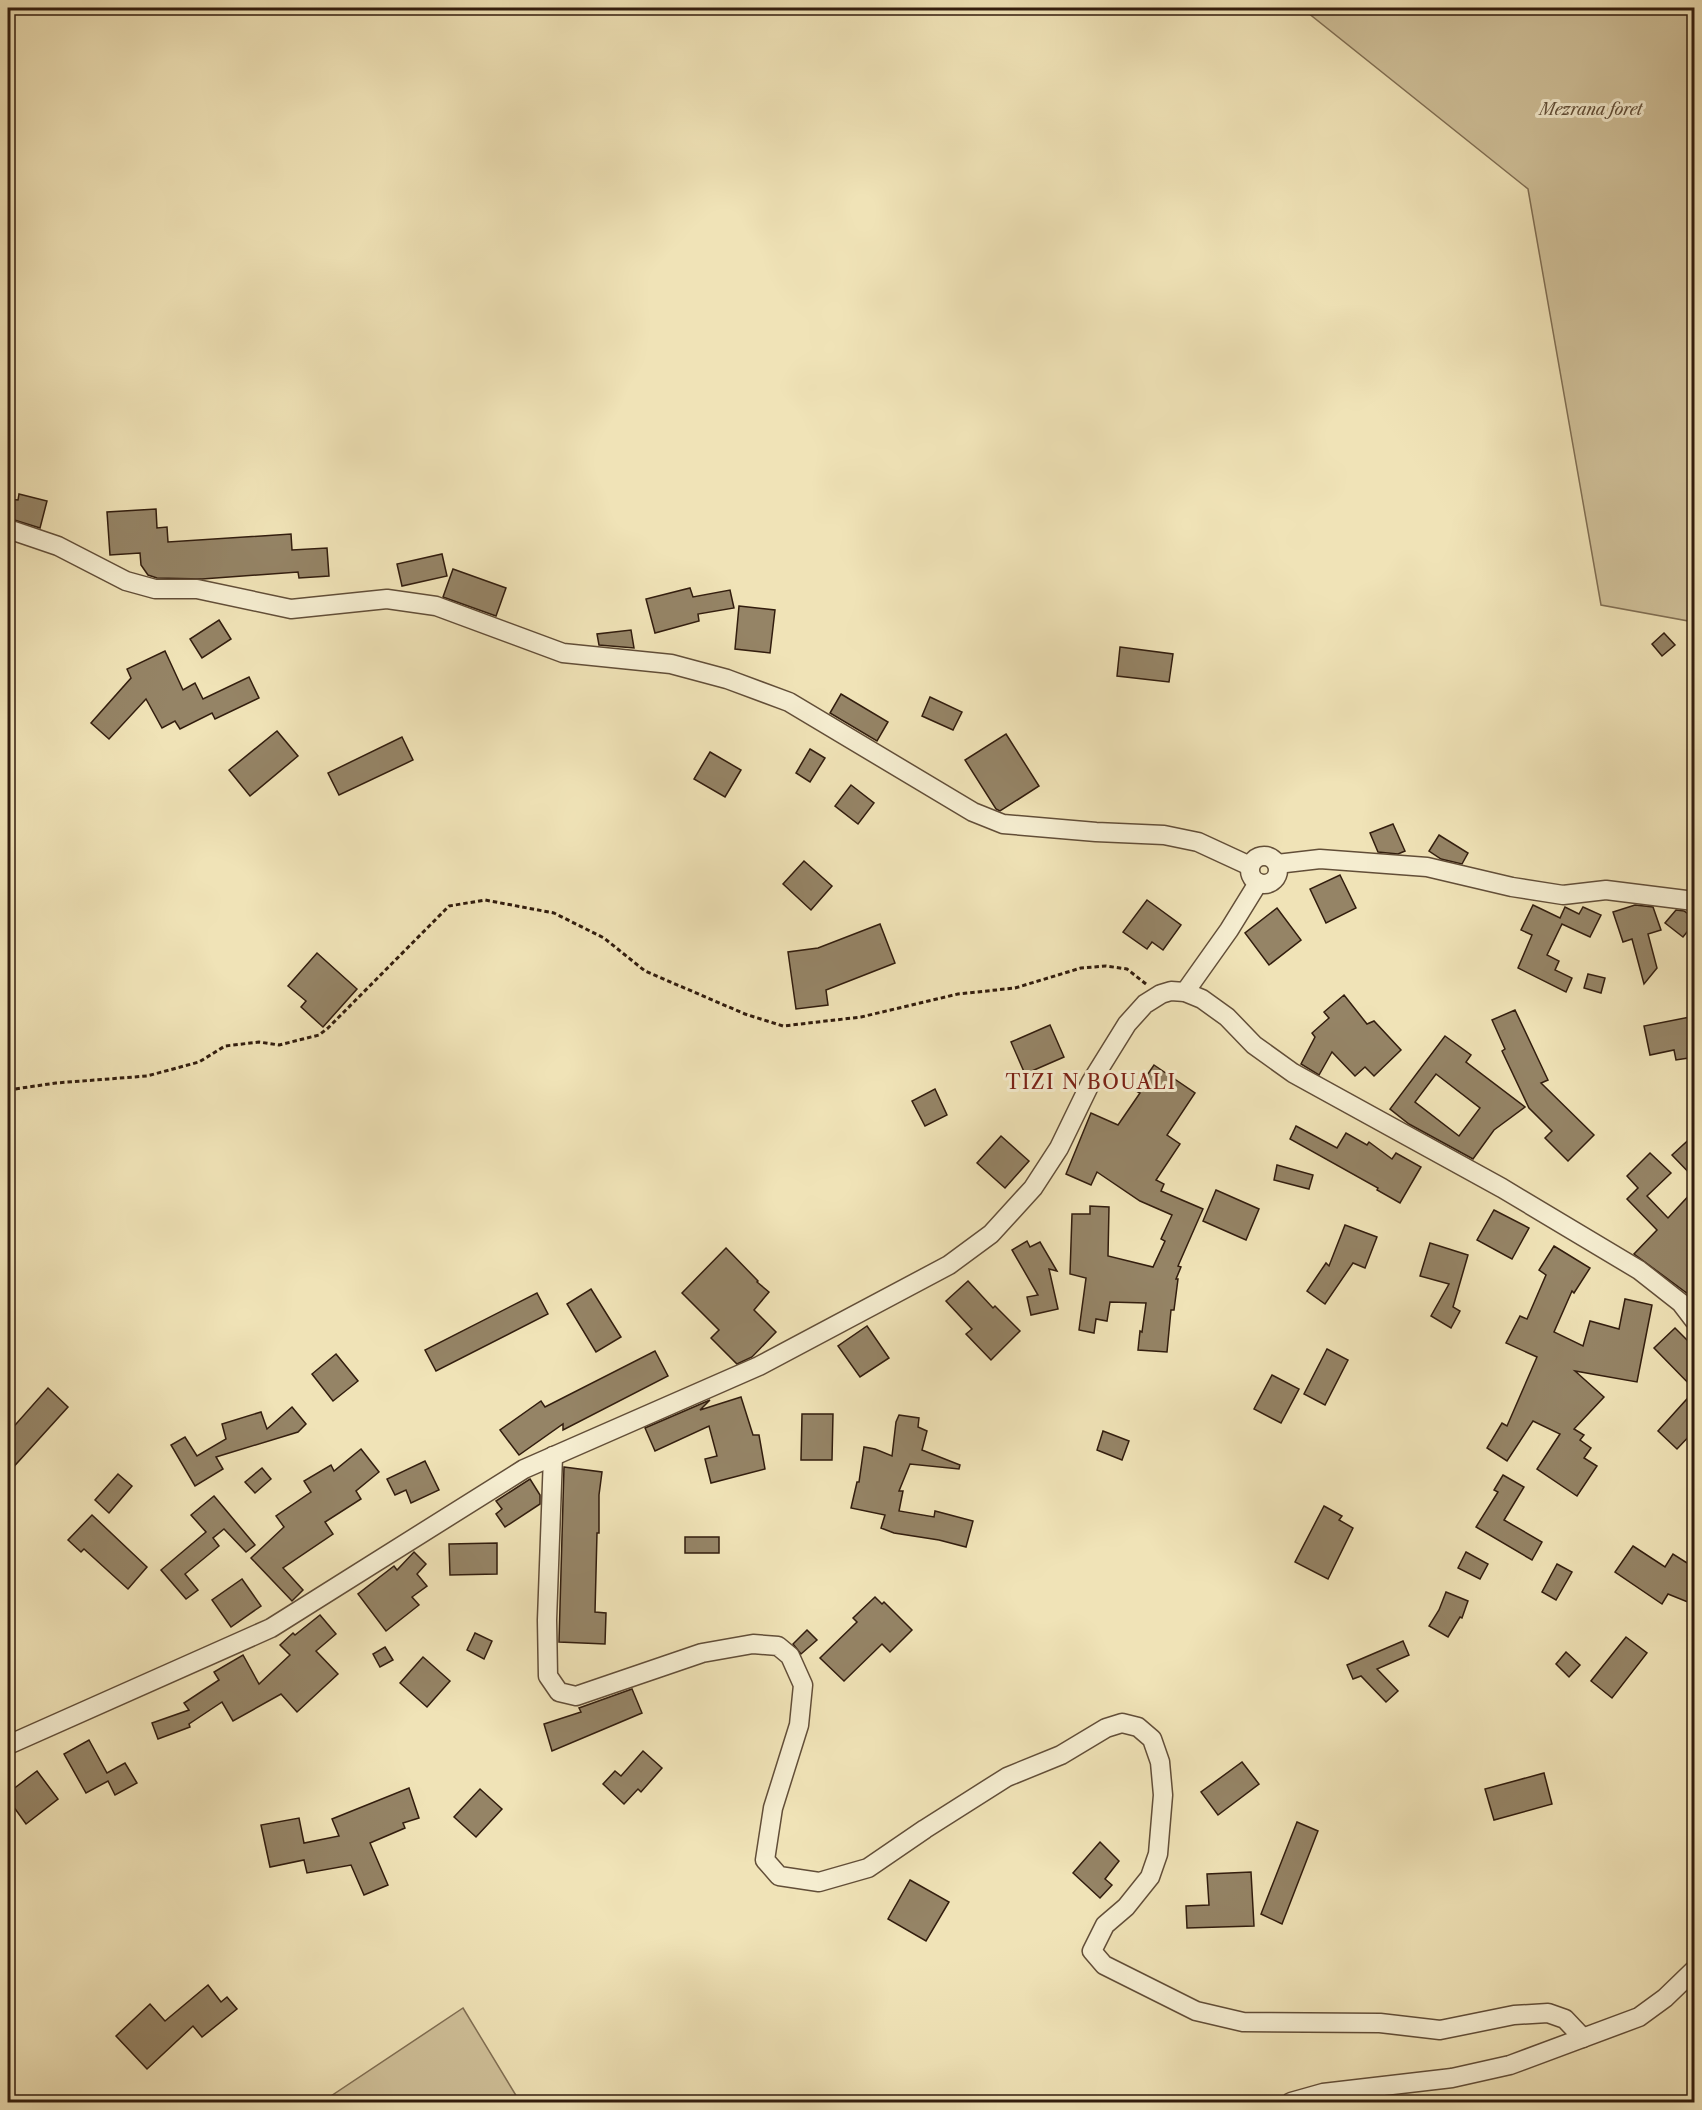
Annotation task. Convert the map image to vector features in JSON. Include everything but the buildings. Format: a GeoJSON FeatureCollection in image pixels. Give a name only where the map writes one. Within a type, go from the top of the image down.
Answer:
{"type":"FeatureCollection","features":[{"type":"Feature","properties":{"kind":"street"},"geometry":{"type":"LineString","coordinates":[[8,529],[58,546],[126,581],[155,589],[197,589],[291,609],[387,599],[436,606],[562,653],[671,664],[727,679],[789,702],[973,812],[1003,824],[1164,835],[1198,842],[1250,866]]}},
{"type":"Feature","properties":{"kind":"street"},"geometry":{"type":"LineString","coordinates":[[1266,856],[1277,864],[1276,878],[1271,883],[1265,885],[1252,879],[1250,866],[1253,860],[1266,856]]}},
{"type":"Feature","properties":{"kind":"street"},"geometry":{"type":"LineString","coordinates":[[1277,864],[1320,859],[1427,867],[1512,887],[1563,895],[1605,890],[1695,901]]}},
{"type":"Feature","properties":{"kind":"street"},"geometry":{"type":"LineString","coordinates":[[1185,992],[1229,930],[1258,883]]}},
{"type":"Feature","properties":{"kind":"street"},"geometry":{"type":"LineString","coordinates":[[8,1745],[271,1628],[524,1469],[759,1366],[949,1265],[991,1234],[1033,1188],[1059,1148],[1091,1082],[1127,1024],[1145,1004],[1171,991],[1185,992],[1202,999],[1227,1017],[1254,1045],[1293,1073],[1502,1188],[1639,1270],[1681,1304],[1695,1320]]}},
{"type":"Feature","properties":{"kind":"street"},"geometry":{"type":"LineString","coordinates":[[552,1456],[547,1620],[548,1676],[559,1692],[576,1696],[702,1653],[753,1644],[778,1646],[790,1656],[804,1685],[799,1725],[773,1808],[765,1860],[780,1876],[819,1882],[868,1868],[1007,1777],[1061,1755],[1106,1728],[1122,1723],[1138,1727],[1152,1739],[1160,1762],[1163,1795],[1158,1854],[1150,1877],[1126,1907],[1105,1925],[1092,1951],[1104,1965],[1196,2011],[1243,2022],[1380,2023],[1440,2030],[1514,2015],[1548,2013],[1565,2019],[1584,2038]]}},
{"type":"Feature","properties":{"kind":"street"},"geometry":{"type":"LineString","coordinates":[[1291,2103],[1323,2093],[1452,2078],[1510,2065],[1639,2017],[1665,1998],[1695,1970]]}},
{"type":"Feature","properties":{"kind":"path"},"geometry":{"type":"LineString","coordinates":[[8,1090],[56,1083],[147,1076],[199,1062],[225,1046],[259,1042],[279,1045],[319,1035],[449,906],[486,900],[554,913],[604,938],[645,971],[745,1014],[783,1026],[861,1017],[958,994],[1015,988],[1081,968],[1106,966],[1127,969],[1146,984],[1154,998]]}},
{"type":"Feature","properties":{"kind":"green space","name":"Mezrana foret"},"geometry":{"type":"Polygon","coordinates":[[[1297,8],[1694,8],[1694,622],[1601,605],[1528,189],[1303,9],[1297,8]]]}},
{"type":"Feature","properties":{"kind":"green space"},"geometry":{"type":"Polygon","coordinates":[[[463,2008],[520,2102],[322,2102],[463,2008]]]}},
{"type":"Feature","properties":{"kind":"district","name":"TIZI N BOUALI"},"geometry":{"type":"Point","coordinates":[1091,1082]}}]}
